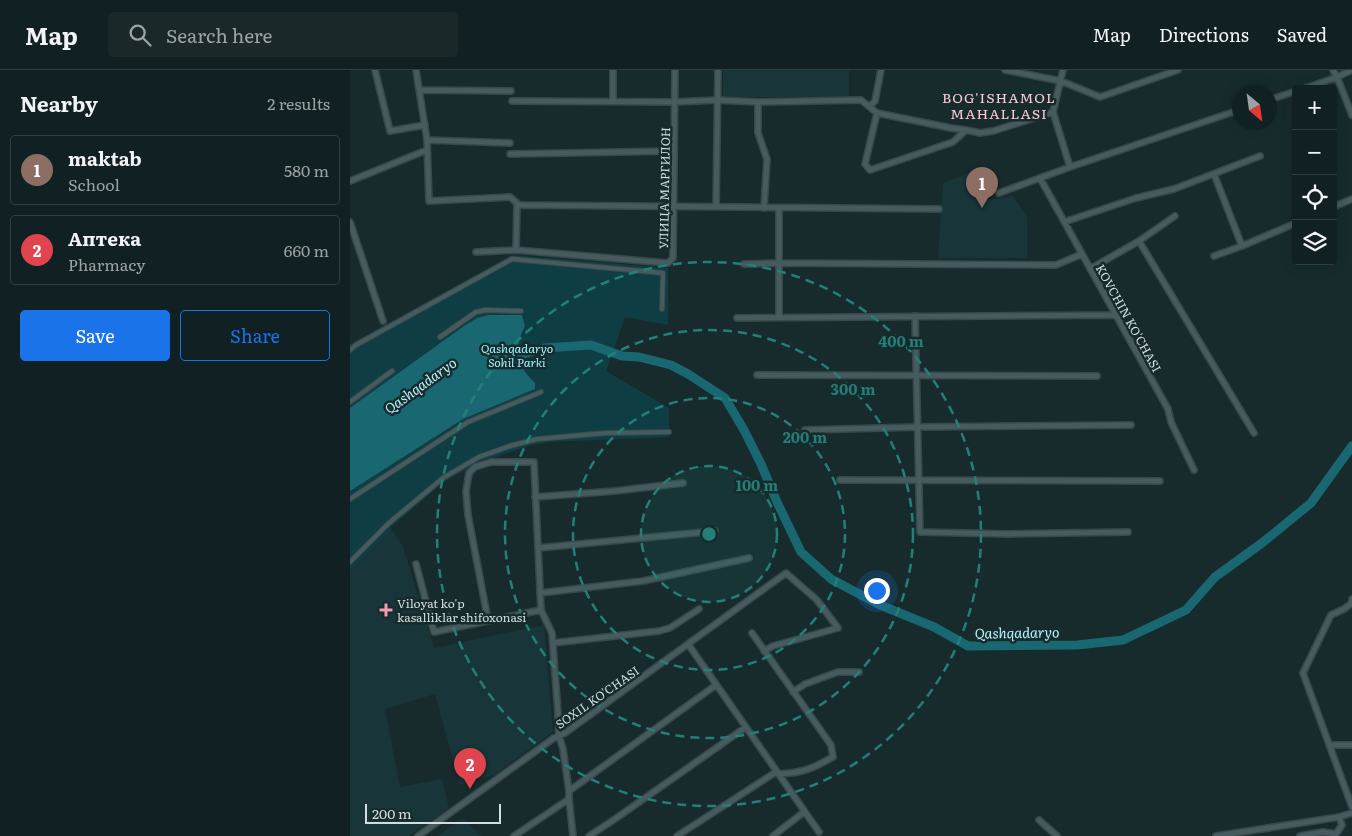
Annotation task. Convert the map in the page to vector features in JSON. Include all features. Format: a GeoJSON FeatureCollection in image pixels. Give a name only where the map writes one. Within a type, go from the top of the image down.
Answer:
{"type":"FeatureCollection","features":[{"type":"Feature","properties":{"kind":"street"},"geometry":{"type":"LineString","coordinates":[[375,70],[390,131],[425,125]]}},
{"type":"Feature","properties":{"kind":"street"},"geometry":{"type":"LineString","coordinates":[[416,70],[428,150],[429,201],[510,197],[519,205],[939,209]]}},
{"type":"Feature","properties":{"kind":"street"},"geometry":{"type":"LineString","coordinates":[[612,70],[613,102]]}},
{"type":"Feature","properties":{"kind":"street","name":"УЛИЦА МАРГИЛОН"},"geometry":{"type":"LineString","coordinates":[[476,252],[516,250],[668,263],[673,258],[675,70]]}},
{"type":"Feature","properties":{"kind":"street"},"geometry":{"type":"LineString","coordinates":[[716,207],[718,70]]}},
{"type":"Feature","properties":{"kind":"street"},"geometry":{"type":"LineString","coordinates":[[870,106],[876,101],[881,70]]}},
{"type":"Feature","properties":{"kind":"street"},"geometry":{"type":"LineString","coordinates":[[1005,70],[1061,81],[1100,97],[1178,70]]}},
{"type":"Feature","properties":{"kind":"street"},"geometry":{"type":"LineString","coordinates":[[1063,70],[1053,112],[1070,167]]}},
{"type":"Feature","properties":{"kind":"street"},"geometry":{"type":"LineString","coordinates":[[1333,70],[1352,115]]}},
{"type":"Feature","properties":{"kind":"street"},"geometry":{"type":"LineString","coordinates":[[1315,85],[1337,78],[1352,70]]}},
{"type":"Feature","properties":{"kind":"street"},"geometry":{"type":"LineString","coordinates":[[419,90],[512,91]]}},
{"type":"Feature","properties":{"kind":"street"},"geometry":{"type":"LineString","coordinates":[[1277,98],[1292,92]]}},
{"type":"Feature","properties":{"kind":"street"},"geometry":{"type":"LineString","coordinates":[[512,101],[675,102],[717,100],[758,102],[861,100],[877,113],[980,133],[993,131],[1053,112]]}},
{"type":"Feature","properties":{"kind":"street"},"geometry":{"type":"LineString","coordinates":[[758,102],[758,133],[766,159],[764,208]]}},
{"type":"Feature","properties":{"kind":"street"},"geometry":{"type":"LineString","coordinates":[[877,113],[865,164],[870,170],[953,142],[966,130]]}},
{"type":"Feature","properties":{"kind":"street"},"geometry":{"type":"LineString","coordinates":[[999,193],[1232,113]]}},
{"type":"Feature","properties":{"kind":"street"},"geometry":{"type":"LineString","coordinates":[[427,140],[510,142]]}},
{"type":"Feature","properties":{"kind":"street"},"geometry":{"type":"LineString","coordinates":[[350,181],[428,150]]}},
{"type":"Feature","properties":{"kind":"street"},"geometry":{"type":"LineString","coordinates":[[510,154],[674,151]]}},
{"type":"Feature","properties":{"kind":"street"},"geometry":{"type":"LineString","coordinates":[[1064,222],[1136,198],[1174,189],[1260,156]]}},
{"type":"Feature","properties":{"kind":"street"},"geometry":{"type":"LineString","coordinates":[[1214,174],[1242,246]]}},
{"type":"Feature","properties":{"kind":"street","name":"KOVCHIN KO'CHASI"},"geometry":{"type":"LineString","coordinates":[[1040,178],[1168,409],[1171,422],[1194,470]]}},
{"type":"Feature","properties":{"kind":"street"},"geometry":{"type":"LineString","coordinates":[[1337,205],[1352,199]]}},
{"type":"Feature","properties":{"kind":"street"},"geometry":{"type":"LineString","coordinates":[[516,203],[516,250]]}},
{"type":"Feature","properties":{"kind":"street"},"geometry":{"type":"LineString","coordinates":[[779,317],[780,208]]}},
{"type":"Feature","properties":{"kind":"street"},"geometry":{"type":"LineString","coordinates":[[1090,269],[1139,241],[1175,216]]}},
{"type":"Feature","properties":{"kind":"street"},"geometry":{"type":"LineString","coordinates":[[350,222],[383,321]]}},
{"type":"Feature","properties":{"kind":"street"},"geometry":{"type":"LineString","coordinates":[[1214,256],[1292,225]]}},
{"type":"Feature","properties":{"kind":"street"},"geometry":{"type":"LineString","coordinates":[[1139,241],[1254,433]]}},
{"type":"Feature","properties":{"kind":"street"},"geometry":{"type":"LineString","coordinates":[[744,264],[1056,265],[1082,254]]}},
{"type":"Feature","properties":{"kind":"street"},"geometry":{"type":"LineString","coordinates":[[350,350],[512,259],[662,273],[662,309]]}},
{"type":"Feature","properties":{"kind":"street"},"geometry":{"type":"LineString","coordinates":[[440,336],[476,312],[486,310],[521,311]]}},
{"type":"Feature","properties":{"kind":"street"},"geometry":{"type":"LineString","coordinates":[[737,318],[1116,314]]}},
{"type":"Feature","properties":{"kind":"street"},"geometry":{"type":"LineString","coordinates":[[915,316],[920,532],[1008,534],[1128,532]]}},
{"type":"Feature","properties":{"kind":"street"},"geometry":{"type":"LineString","coordinates":[[350,402],[392,371]]}},
{"type":"Feature","properties":{"kind":"street"},"geometry":{"type":"LineString","coordinates":[[757,376],[1097,376]]}},
{"type":"Feature","properties":{"kind":"street"},"geometry":{"type":"LineString","coordinates":[[350,499],[468,422],[540,392]]}},
{"type":"Feature","properties":{"kind":"street"},"geometry":{"type":"LineString","coordinates":[[805,430],[918,426],[1131,425]]}},
{"type":"Feature","properties":{"kind":"street"},"geometry":{"type":"LineString","coordinates":[[350,562],[389,523],[443,478],[479,457],[537,439],[606,433],[669,432]]}},
{"type":"Feature","properties":{"kind":"street"},"geometry":{"type":"LineString","coordinates":[[488,620],[468,515],[466,491],[470,473],[475,467],[491,462],[534,462],[541,610],[552,633],[559,736],[563,749],[569,791],[573,836]]}},
{"type":"Feature","properties":{"kind":"street"},"geometry":{"type":"LineString","coordinates":[[840,480],[1160,481]]}},
{"type":"Feature","properties":{"kind":"street"},"geometry":{"type":"LineString","coordinates":[[535,498],[683,483]]}},
{"type":"Feature","properties":{"kind":"street"},"geometry":{"type":"LineString","coordinates":[[538,548],[715,531]]}},
{"type":"Feature","properties":{"kind":"street"},"geometry":{"type":"LineString","coordinates":[[540,593],[643,581],[749,558]]}},
{"type":"Feature","properties":{"kind":"street"},"geometry":{"type":"LineString","coordinates":[[416,564],[434,632],[541,610]]}},
{"type":"Feature","properties":{"kind":"street","name":"SOXIL KO'CHASI"},"geometry":{"type":"LineString","coordinates":[[418,836],[565,733],[786,573],[817,600],[838,628],[773,646],[764,651]]}},
{"type":"Feature","properties":{"kind":"street"},"geometry":{"type":"LineString","coordinates":[[1352,599],[1352,603],[1331,615],[1304,673],[1352,807]]}},
{"type":"Feature","properties":{"kind":"street"},"geometry":{"type":"LineString","coordinates":[[552,643],[659,631],[670,628],[699,609]]}},
{"type":"Feature","properties":{"kind":"street"},"geometry":{"type":"LineString","coordinates":[[677,836],[777,773],[793,774],[814,768],[833,757],[831,745],[752,633]]}},
{"type":"Feature","properties":{"kind":"street"},"geometry":{"type":"LineString","coordinates":[[688,644],[819,832]]}},
{"type":"Feature","properties":{"kind":"street"},"geometry":{"type":"LineString","coordinates":[[794,692],[804,684],[838,672],[859,672]]}},
{"type":"Feature","properties":{"kind":"street"},"geometry":{"type":"LineString","coordinates":[[569,791],[716,685]]}},
{"type":"Feature","properties":{"kind":"street"},"geometry":{"type":"LineString","coordinates":[[589,836],[746,727]]}},
{"type":"Feature","properties":{"kind":"street"},"geometry":{"type":"LineString","coordinates":[[1329,745],[1352,745]]}},
{"type":"Feature","properties":{"kind":"street"},"geometry":{"type":"LineString","coordinates":[[514,836],[569,799]]}},
{"type":"Feature","properties":{"kind":"street"},"geometry":{"type":"LineString","coordinates":[[773,836],[804,812]]}},
{"type":"Feature","properties":{"kind":"street"},"geometry":{"type":"LineString","coordinates":[[1216,836],[1339,817],[1352,813]]}},
{"type":"Feature","properties":{"kind":"street"},"geometry":{"type":"LineString","coordinates":[[1300,836],[1323,832],[1337,835],[1342,825],[1339,817]]}},
{"type":"Feature","properties":{"kind":"street"},"geometry":{"type":"LineString","coordinates":[[1039,820],[1057,836]]}},
{"type":"Feature","properties":{"kind":"shaded area"},"geometry":{"type":"Polygon","coordinates":[[[723,70],[849,70],[849,97],[723,97],[723,70]]]}},
{"type":"Feature","properties":{"kind":"shaded area"},"geometry":{"type":"Polygon","coordinates":[[[977,170],[989,200],[1013,196],[1027,217],[1027,258],[938,258],[943,183],[977,170]]]}},
{"type":"Feature","properties":{"kind":"shaded area"},"geometry":{"type":"Polygon","coordinates":[[[392,530],[403,546],[434,648],[544,625],[553,732],[494,775],[460,785],[435,694],[385,709],[400,787],[442,779],[449,808],[409,836],[350,836],[350,572],[392,530]]]}},
{"type":"Feature","properties":{"kind":"shaded area"},"geometry":{"type":"Polygon","coordinates":[[[463,818],[481,836],[437,836],[463,818]]]}},
{"type":"Feature","properties":{"kind":"green space","name":"Qashqadaryo Sohil Parki"},"geometry":{"type":"Polygon","coordinates":[[[512,255],[668,268],[668,325],[625,317],[606,371],[669,408],[669,437],[548,442],[528,446],[481,462],[445,481],[391,527],[392,530],[350,572],[350,344],[512,255]]]}},
{"type":"Feature","properties":{"kind":"water"},"geometry":{"type":"Polygon","coordinates":[[[489,315],[522,315],[525,326],[519,342],[518,356],[524,370],[535,383],[535,389],[463,419],[350,491],[350,408],[464,326],[477,318],[489,315]]]}},
{"type":"Feature","properties":{"kind":"waterway","name":"Qashqadaryo"},"geometry":{"type":"LineString","coordinates":[[508,356],[544,348],[591,345],[622,356],[639,357],[671,365],[688,374],[725,398],[761,464],[801,552],[831,579],[880,605],[934,627],[968,646],[1077,645],[1123,640],[1186,610],[1215,577],[1262,543],[1311,503],[1352,446]]}},
{"type":"Feature","properties":{"kind":"place","name":"maktab"},"geometry":{"type":"Point","coordinates":[982,208]}},
{"type":"Feature","properties":{"kind":"place","name":"Viloyat ko'p kasalliklar shifoxonasi"},"geometry":{"type":"Point","coordinates":[386,610]}},
{"type":"Feature","properties":{"kind":"place","name":"Аптека"},"geometry":{"type":"Point","coordinates":[470,789]}},
{"type":"Feature","properties":{"kind":"district","name":"BOG'ISHAMOL MAHALLASI"},"geometry":{"type":"Point","coordinates":[999,106]}}]}
